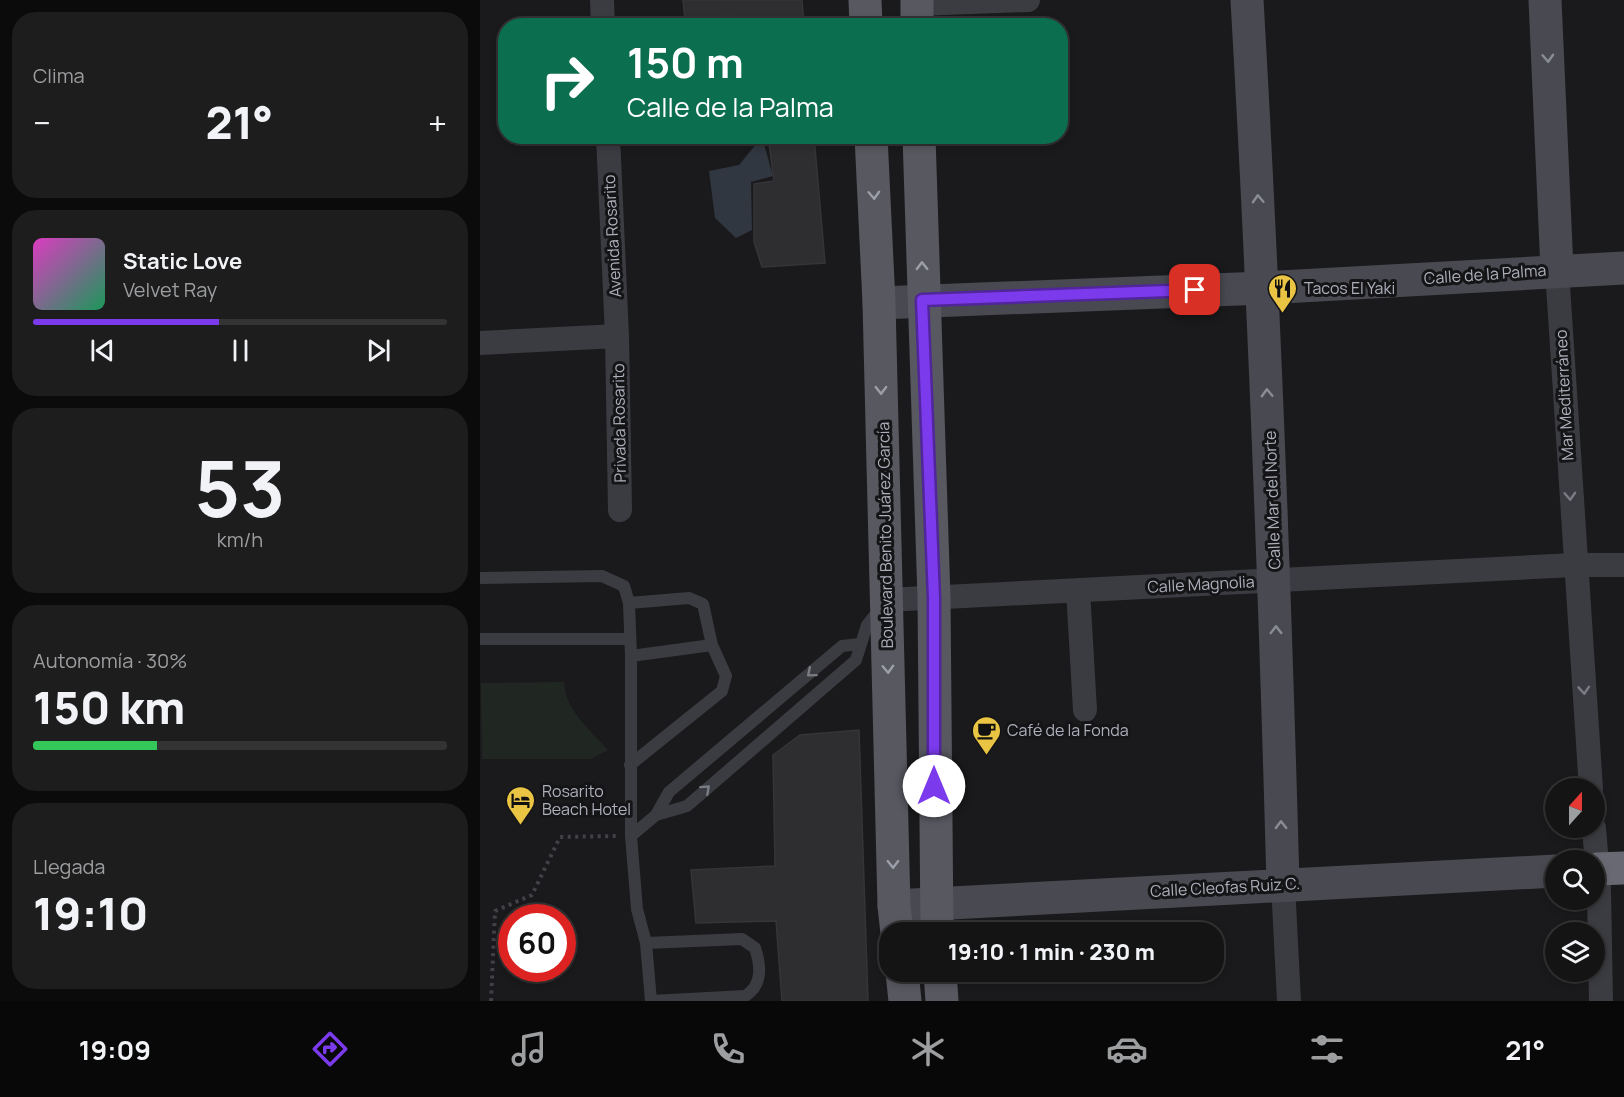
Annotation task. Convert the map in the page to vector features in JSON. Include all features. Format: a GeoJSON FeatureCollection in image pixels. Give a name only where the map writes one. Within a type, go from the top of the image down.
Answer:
{"type":"FeatureCollection","features":[{"type":"Feature","properties":{"kind":"main road"},"geometry":{"type":"LineString","coordinates":[[865,0],[866,18]]}},
{"type":"Feature","properties":{"kind":"main road","name":"Boulevard Benito Juárez García"},"geometry":{"type":"LineString","coordinates":[[871,144],[879,303],[896,920]]}},
{"type":"Feature","properties":{"kind":"main road"},"geometry":{"type":"LineString","coordinates":[[919,144],[922,300],[934,598],[936,919]]}},
{"type":"Feature","properties":{"kind":"main road"},"geometry":{"type":"LineString","coordinates":[[903,982],[905,1001]]}},
{"type":"Feature","properties":{"kind":"main road"},"geometry":{"type":"LineString","coordinates":[[941,982],[942,1001]]}},
{"type":"Feature","properties":{"kind":"street"},"geometry":{"type":"LineString","coordinates":[[602,0],[603,18]]}},
{"type":"Feature","properties":{"kind":"street"},"geometry":{"type":"LineString","coordinates":[[917,10],[1028,0]]}},
{"type":"Feature","properties":{"kind":"street","name":"Calle Mar del Norte"},"geometry":{"type":"LineString","coordinates":[[1247,0],[1263,288],[1289,1001]]}},
{"type":"Feature","properties":{"kind":"street","name":"Mar Mediterráneo"},"geometry":{"type":"LineString","coordinates":[[1545,0],[1557,270],[1574,565],[1590,778]]}},
{"type":"Feature","properties":{"kind":"street","name":"Avenida Rosarito"},"geometry":{"type":"LineString","coordinates":[[608,144],[617,336]]}},
{"type":"Feature","properties":{"kind":"street","name":"Calle de la Palma"},"geometry":{"type":"LineString","coordinates":[[879,303],[1263,288],[1624,268]]}},
{"type":"Feature","properties":{"kind":"street"},"geometry":{"type":"LineString","coordinates":[[480,343],[617,336]]}},
{"type":"Feature","properties":{"kind":"street","name":"Privada Rosarito"},"geometry":{"type":"LineString","coordinates":[[617,336],[620,510]]}},
{"type":"Feature","properties":{"kind":"street","name":"Calle Magnolia"},"geometry":{"type":"LineString","coordinates":[[886,600],[1574,565],[1624,565]]}},
{"type":"Feature","properties":{"kind":"street"},"geometry":{"type":"LineString","coordinates":[[1078,591],[1085,710]]}},
{"type":"Feature","properties":{"kind":"street","name":"Calle Cleofas Ruiz C."},"geometry":{"type":"LineString","coordinates":[[896,920],[936,919],[1283,884],[1545,872]]}},
{"type":"Feature","properties":{"kind":"street"},"geometry":{"type":"LineString","coordinates":[[1601,1001],[1604,910]]}},
{"type":"Feature","properties":{"kind":"lane"},"geometry":{"type":"LineString","coordinates":[[480,578],[602,576],[624,586],[629,603],[631,656],[631,836],[637,909],[646,943],[651,1001],[737,998],[751,993],[759,977],[755,948],[747,941],[736,938],[646,943]]}},
{"type":"Feature","properties":{"kind":"lane"},"geometry":{"type":"LineString","coordinates":[[629,603],[689,598],[700,601],[705,607],[712,645],[726,676],[722,691],[630,765]]}},
{"type":"Feature","properties":{"kind":"lane"},"geometry":{"type":"LineString","coordinates":[[631,836],[656,816],[687,806],[856,660],[867,625],[886,600]]}},
{"type":"Feature","properties":{"kind":"lane"},"geometry":{"type":"LineString","coordinates":[[480,639],[630,639]]}},
{"type":"Feature","properties":{"kind":"lane"},"geometry":{"type":"LineString","coordinates":[[656,816],[669,792],[738,733],[842,646],[860,644]]}},
{"type":"Feature","properties":{"kind":"lane"},"geometry":{"type":"LineString","coordinates":[[631,656],[712,645]]}},
{"type":"Feature","properties":{"kind":"path"},"geometry":{"type":"LineString","coordinates":[[491,1001],[495,911],[532,895],[542,879],[560,837],[631,836]]}},
{"type":"Feature","properties":{"kind":"shaded area"},"geometry":{"type":"Polygon","coordinates":[[[756,144],[764,144],[773,176],[751,182],[752,230],[736,238],[715,218],[709,171],[739,165],[756,144]]]}},
{"type":"Feature","properties":{"kind":"shaded area"},"geometry":{"type":"Polygon","coordinates":[[[564,682],[565,692],[574,711],[608,750],[591,759],[482,759],[481,683],[564,682]]]}},
{"type":"Feature","properties":{"kind":"building"},"geometry":{"type":"Polygon","coordinates":[[[683,0],[802,0],[803,18],[730,18],[729,16],[685,18],[683,0]]]}},
{"type":"Feature","properties":{"kind":"building"},"geometry":{"type":"Polygon","coordinates":[[[769,144],[815,144],[825,263],[762,267],[754,242],[754,184],[774,181],[769,144]]]}},
{"type":"Feature","properties":{"kind":"building"},"geometry":{"type":"Polygon","coordinates":[[[859,730],[868,1001],[782,1001],[776,921],[696,923],[691,870],[775,866],[773,755],[800,735],[859,730]]]}},
{"type":"Feature","properties":{"kind":"place","name":"Tacos El Yaki"},"geometry":{"type":"Point","coordinates":[1283,314]}},
{"type":"Feature","properties":{"kind":"place","name":"Café de la Fonda"},"geometry":{"type":"Point","coordinates":[986,756]}},
{"type":"Feature","properties":{"kind":"place","name":"Rosarito Beach Hotel"},"geometry":{"type":"Point","coordinates":[521,826]}},
{"type":"Feature","properties":{"kind":"route"},"geometry":{"type":"LineString","coordinates":[[934,786],[934,598],[922,300],[1195,290]]}}]}
